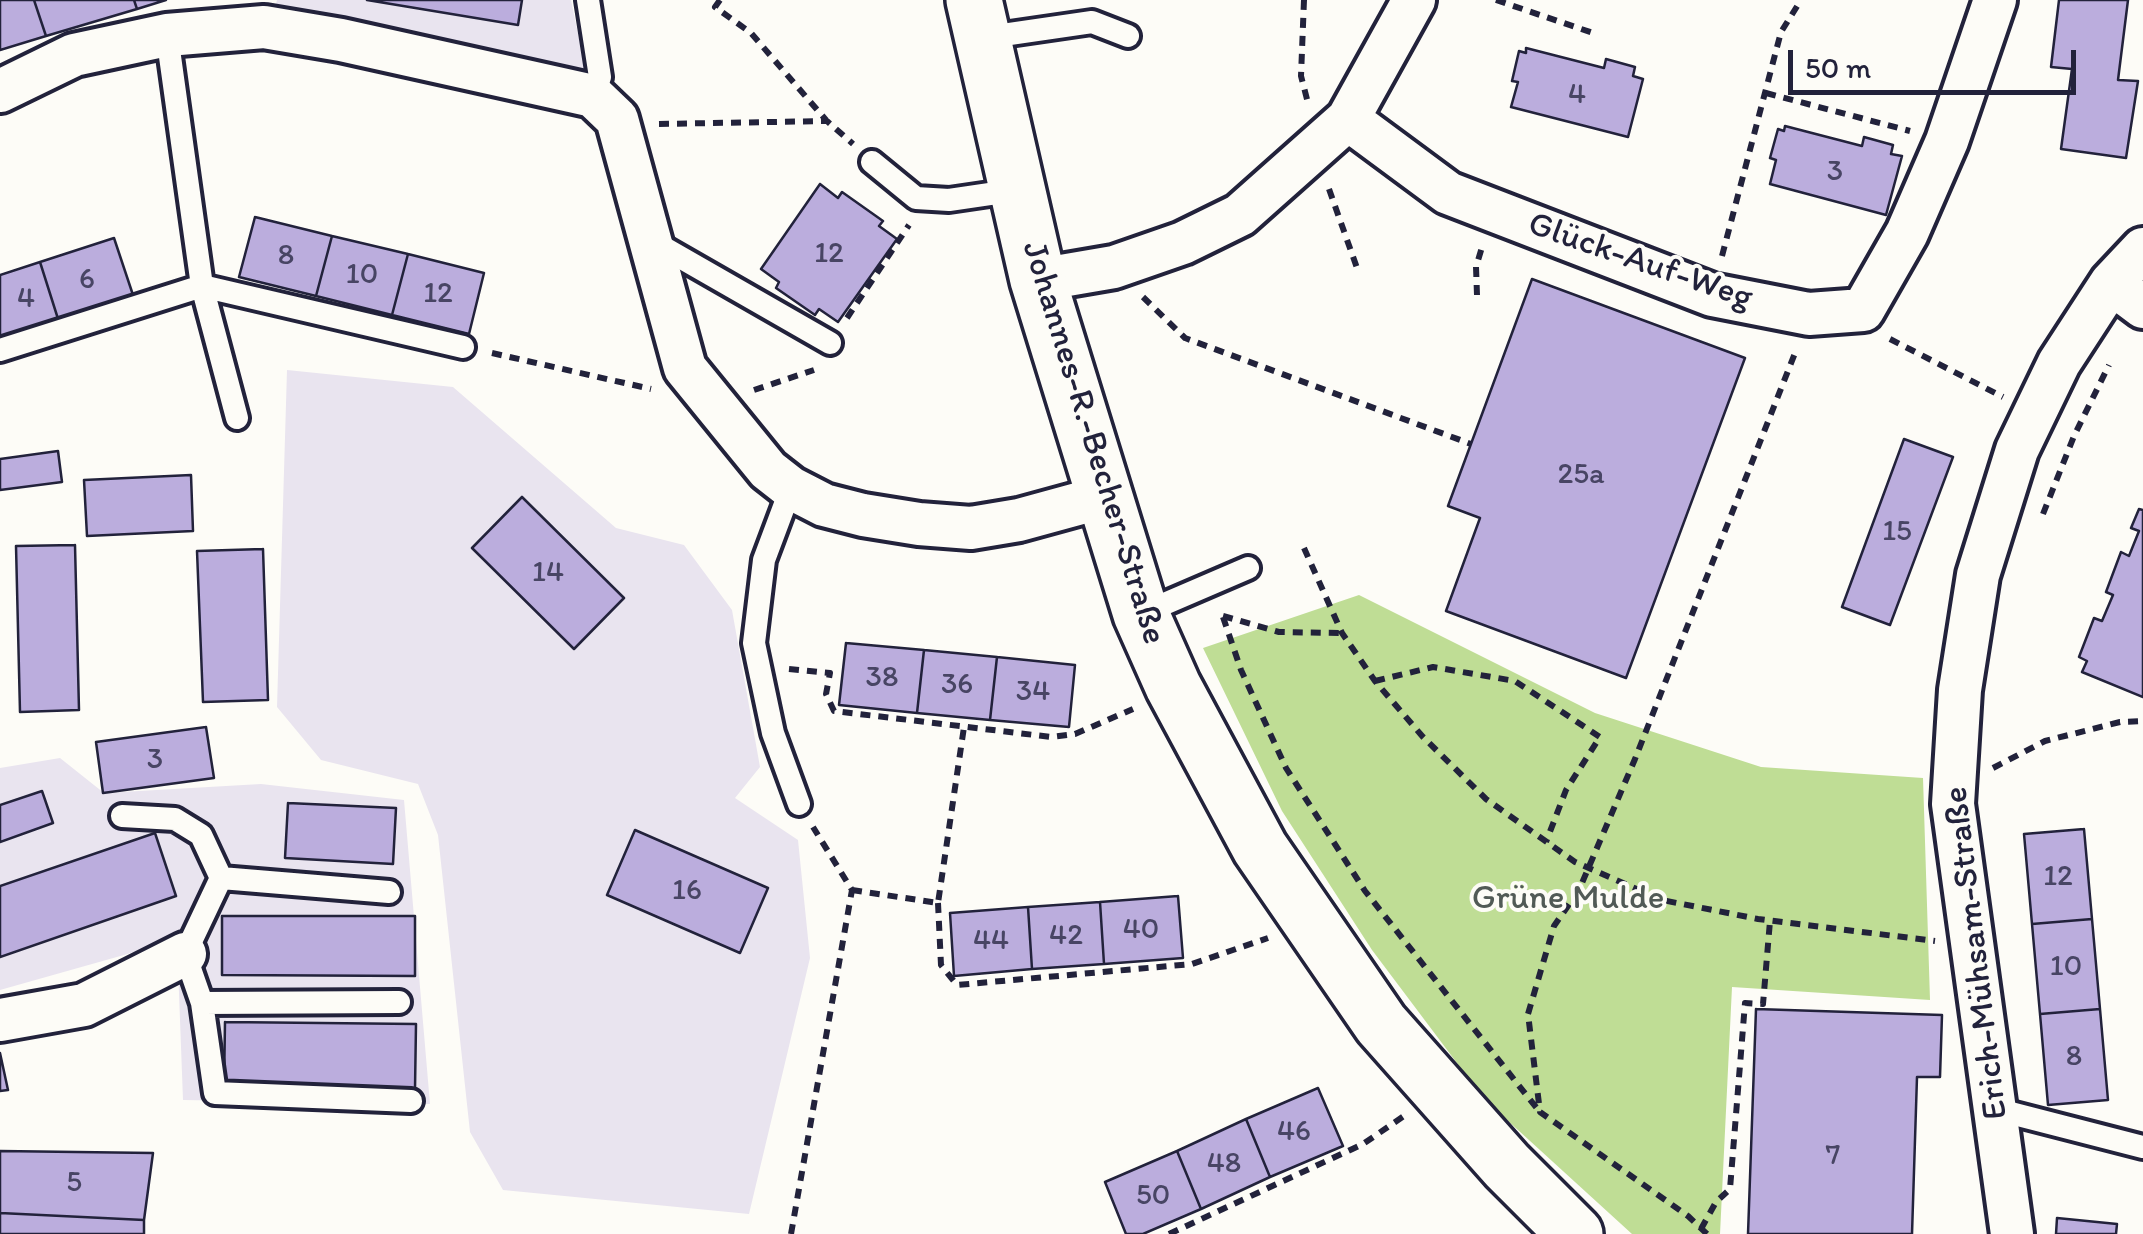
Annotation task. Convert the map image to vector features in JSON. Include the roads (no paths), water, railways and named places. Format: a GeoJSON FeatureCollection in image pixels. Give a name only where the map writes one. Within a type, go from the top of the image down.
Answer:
{"type":"FeatureCollection","features":[{"type":"Feature","properties":{"kind":"street"},"geometry":{"type":"LineString","coordinates":[[1038,280],[1114,267],[1183,244],[1240,215],[1332,132],[1414,0]]}},
{"type":"Feature","properties":{"kind":"street","name":"Glück-Auf-Weg"},"geometry":{"type":"LineString","coordinates":[[1332,132],[1448,193],[1712,294],[1809,314],[1862,310],[1906,233],[1948,140],[1996,0]]}},
{"type":"Feature","properties":{"kind":"street","name":"Johannes-R.-Becher-Straße"},"geometry":{"type":"LineString","coordinates":[[978,19],[1038,280],[1103,497],[1165,604],[1173,686],[1260,848],[1381,1024],[1507,1166],[1574,1234]]}},
{"type":"Feature","properties":{"kind":"street"},"geometry":{"type":"LineString","coordinates":[[0,91],[74,56],[167,36],[264,27],[340,40],[606,110],[650,239],[685,368],[768,470],[791,488],[824,504],[863,515],[971,528],[1103,497]]}},
{"type":"Feature","properties":{"kind":"street","name":"Erich-Mühsam-Straße"},"geometry":{"type":"LineString","coordinates":[[2012,1234],[1953,804],[1960,690],[1978,575],[2017,450],[2059,362],[2127,295],[2143,249]]}},
{"type":"Feature","properties":{"kind":"street"},"geometry":{"type":"LineString","coordinates":[[0,1020],[84,1005],[185,954]]}},
{"type":"Feature","properties":{"kind":"lane"},"geometry":{"type":"LineString","coordinates":[[588,0],[606,110]]}},
{"type":"Feature","properties":{"kind":"lane"},"geometry":{"type":"LineString","coordinates":[[978,19],[1092,22],[1128,36]]}},
{"type":"Feature","properties":{"kind":"lane"},"geometry":{"type":"LineString","coordinates":[[167,36],[202,286],[237,418]]}},
{"type":"Feature","properties":{"kind":"lane"},"geometry":{"type":"LineString","coordinates":[[872,162],[916,198],[949,200],[1016,190]]}},
{"type":"Feature","properties":{"kind":"lane"},"geometry":{"type":"LineString","coordinates":[[650,239],[830,343]]}},
{"type":"Feature","properties":{"kind":"lane"},"geometry":{"type":"LineString","coordinates":[[0,350],[202,286],[463,346]]}},
{"type":"Feature","properties":{"kind":"lane"},"geometry":{"type":"LineString","coordinates":[[791,488],[764,560],[754,642],[773,734],[799,804]]}},
{"type":"Feature","properties":{"kind":"lane"},"geometry":{"type":"LineString","coordinates":[[1165,604],[1248,568]]}},
{"type":"Feature","properties":{"kind":"lane"},"geometry":{"type":"LineString","coordinates":[[122,816],[176,819],[201,835],[221,878]]}},
{"type":"Feature","properties":{"kind":"lane"},"geometry":{"type":"LineString","coordinates":[[221,878],[389,892]]}},
{"type":"Feature","properties":{"kind":"lane"},"geometry":{"type":"LineString","coordinates":[[221,878],[185,954],[202,1003],[215,1092],[411,1101]]}},
{"type":"Feature","properties":{"kind":"lane"},"geometry":{"type":"LineString","coordinates":[[202,1003],[399,1002]]}},
{"type":"Feature","properties":{"kind":"lane"},"geometry":{"type":"LineString","coordinates":[[1995,1109],[2143,1146]]}},
{"type":"Feature","properties":{"kind":"park label","name":"Grüne Mulde"},"geometry":{"type":"Point","coordinates":[1568,899]}}]}
